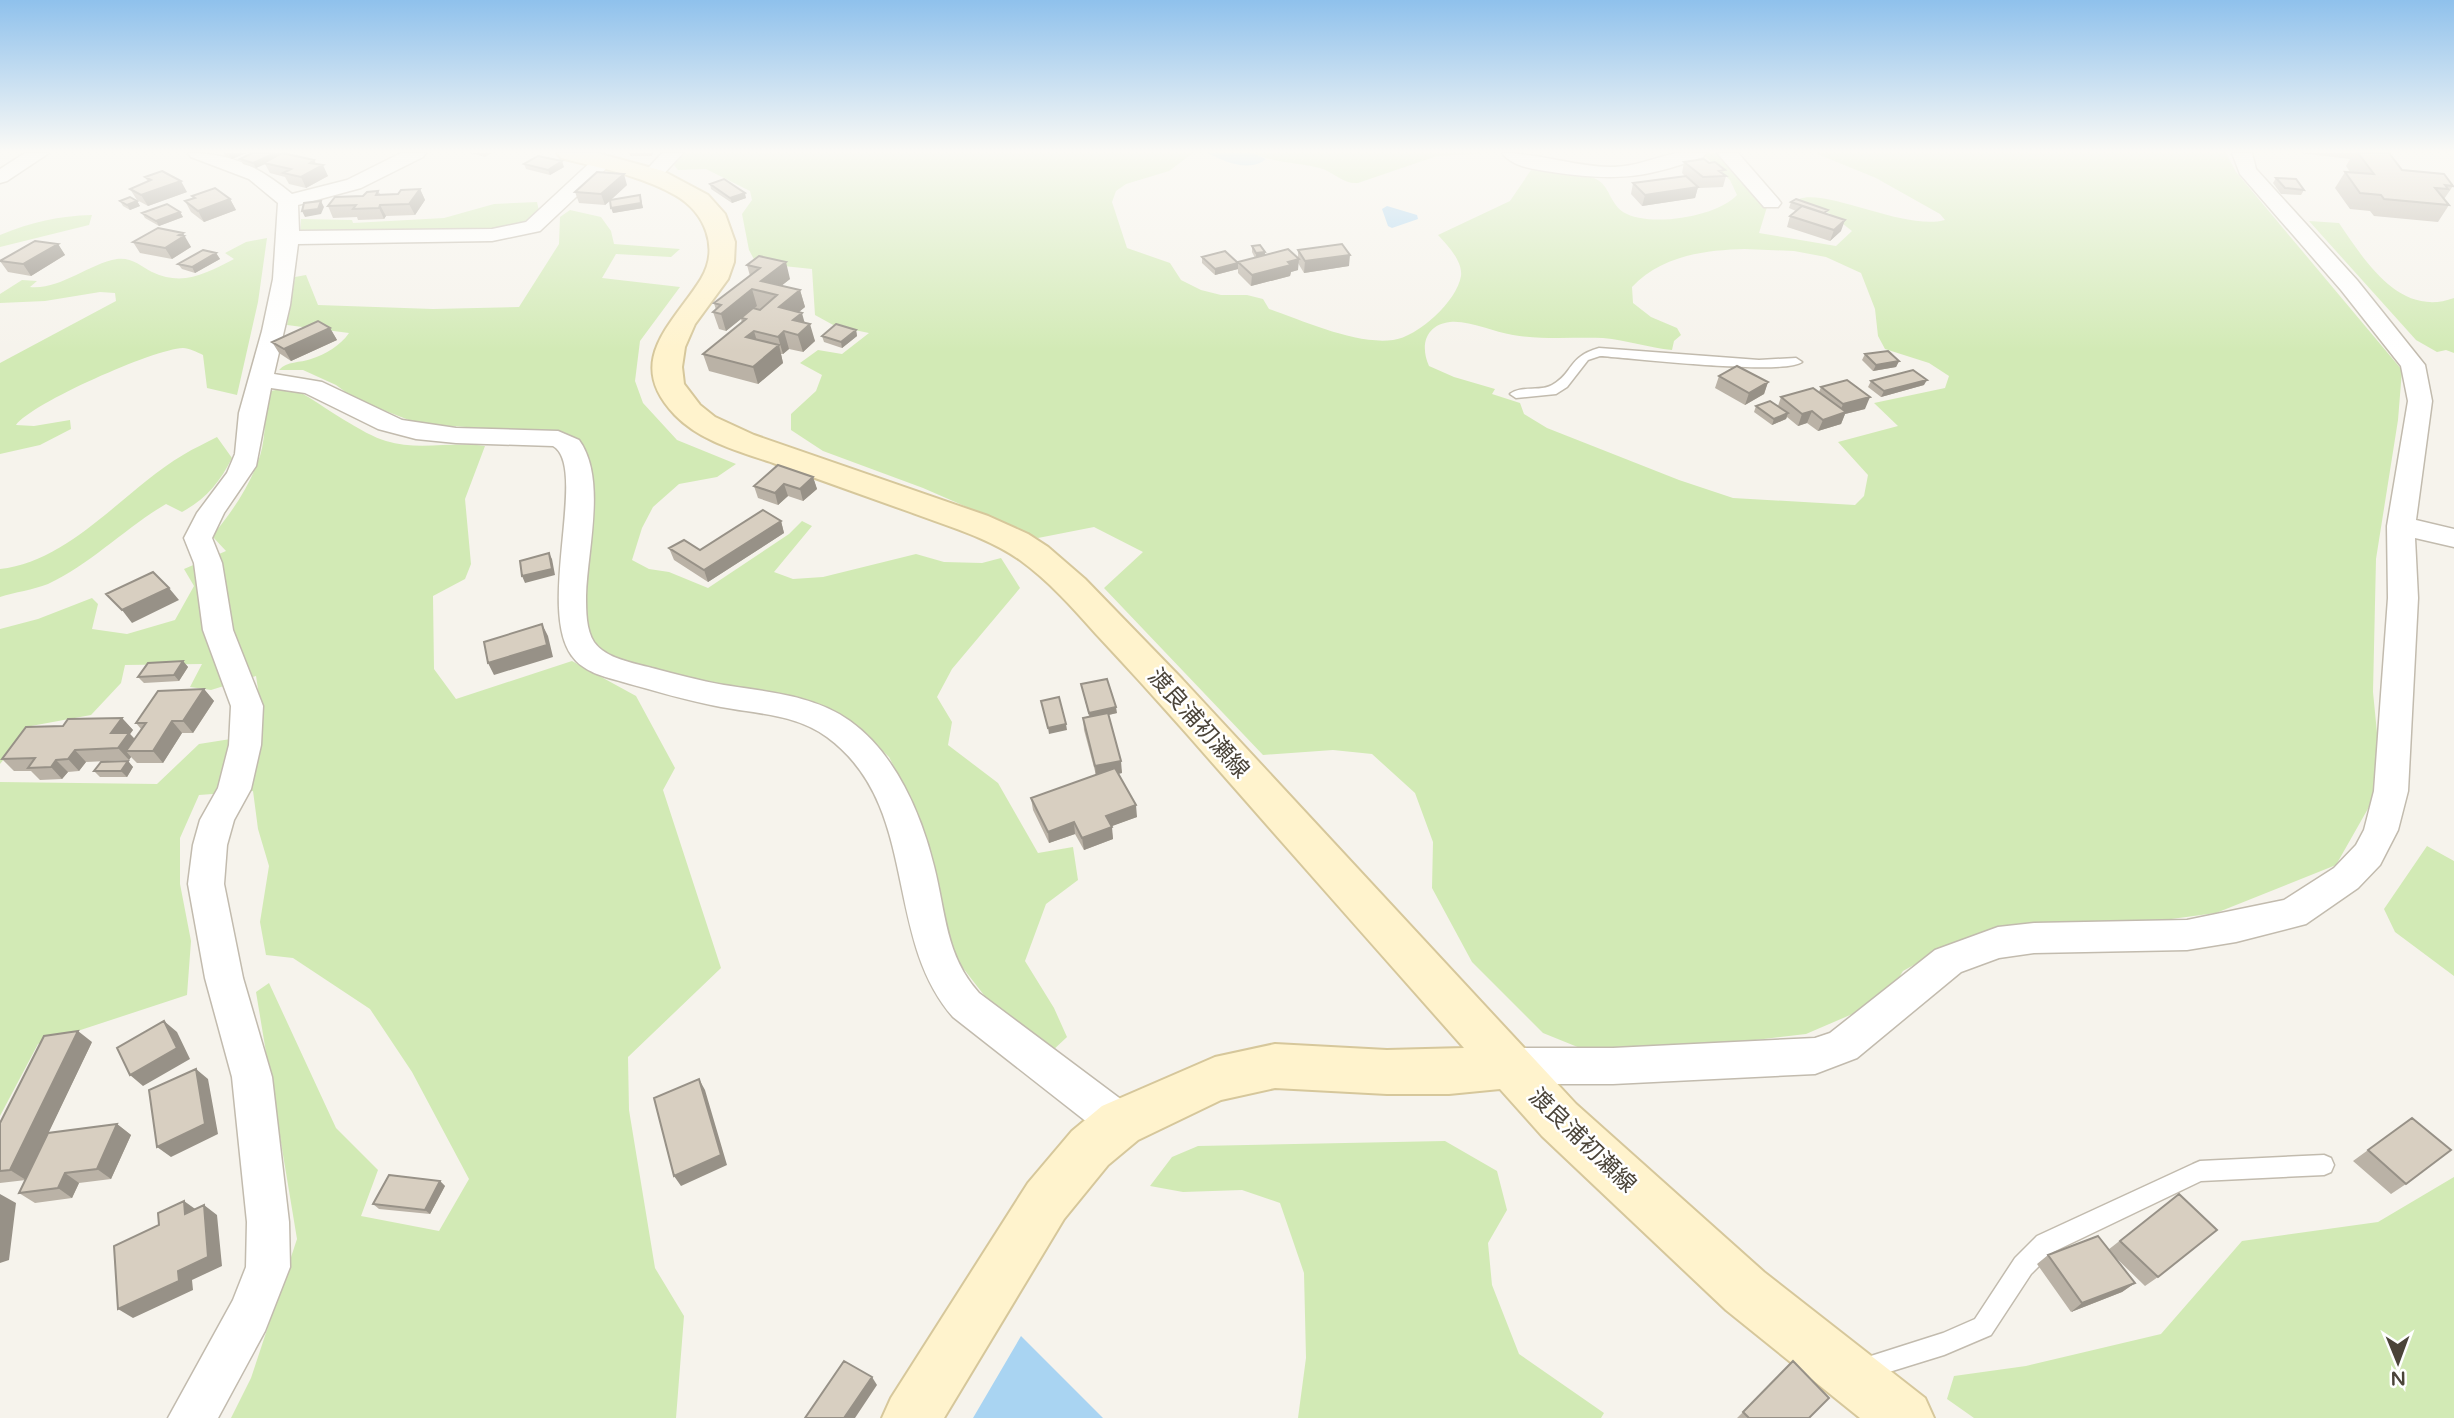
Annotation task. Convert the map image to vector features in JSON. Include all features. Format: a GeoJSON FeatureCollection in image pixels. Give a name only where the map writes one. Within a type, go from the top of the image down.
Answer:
{"type":"FeatureCollection","features":[{"type":"Feature","properties":{"kind":"main road","name":"渡良浦初瀬線"},"geometry":{"type":"LineString","coordinates":[[715,219],[722,256],[718,272],[681,323],[667,362],[668,380],[688,414],[712,429],[743,442],[976,524],[1016,542],[1036,555],[1073,587],[1169,689],[1508,1066],[1559,1119],[1745,1291],[1880,1404]]}},
{"type":"Feature","properties":{"kind":"main road"},"geometry":{"type":"LineString","coordinates":[[911,1418],[1046,1201],[1090,1148],[1120,1123],[1215,1079],[1275,1066],[1387,1073],[1449,1072],[1508,1066]]}},
{"type":"Feature","properties":{"kind":"street"},"geometry":{"type":"LineString","coordinates":[[192,1418],[248,1315],[268,1267],[268,1222],[252,1077],[224,978],[206,884],[210,845],[217,820],[234,789],[246,745],[247,706],[218,630],[208,563],[198,538],[209,516],[246,462],[252,410],[263,380],[288,238],[288,219]]}},
{"type":"Feature","properties":{"kind":"street"},"geometry":{"type":"LineString","coordinates":[[288,238],[492,234],[533,227],[541,219]]}},
{"type":"Feature","properties":{"kind":"street"},"geometry":{"type":"LineString","coordinates":[[1508,1066],[1613,1066],[1815,1056],[1843,1046],[1948,961],[1998,943],[2034,938],[2187,935],[2293,914],[2346,878],[2368,855],[2381,830],[2391,791],[2403,598],[2401,526],[2420,401],[2413,365],[2349,285],[2291,219]]}},
{"type":"Feature","properties":{"kind":"street"},"geometry":{"type":"LineString","coordinates":[[263,380],[313,387],[342,400],[363,415],[397,427],[436,433],[558,439],[570,446],[578,462],[579,497],[572,590],[575,633],[582,649],[603,664],[634,674],[720,696],[775,704],[819,715],[855,742],[887,786],[912,849],[925,915],[949,985],[966,1005],[1120,1123]]}},
{"type":"Feature","properties":{"kind":"street"},"geometry":{"type":"LineString","coordinates":[[2401,526],[2454,538]]}},
{"type":"Feature","properties":{"kind":"lane"},"geometry":{"type":"LineString","coordinates":[[1516,394],[1552,391],[1563,384],[1584,357],[1599,352],[1759,365],[1796,362]]}},
{"type":"Feature","properties":{"kind":"lane"},"geometry":{"type":"LineString","coordinates":[[1880,1404],[1944,1344],[1983,1327],[2023,1266],[2045,1244],[2200,1171],[2323,1165]]}},
{"type":"Feature","properties":{"kind":"green space"},"geometry":{"type":"Polygon","coordinates":[[[91,219],[89,225],[0,247],[0,235],[45,220],[91,219]]]}},
{"type":"Feature","properties":{"kind":"green space"},"geometry":{"type":"Polygon","coordinates":[[[301,219],[352,220],[353,223],[423,219],[528,219],[498,228],[300,235],[301,219]]]}},
{"type":"Feature","properties":{"kind":"green space"},"geometry":{"type":"Polygon","coordinates":[[[560,219],[603,219],[611,231],[614,244],[680,249],[671,257],[616,254],[602,278],[680,287],[640,341],[635,381],[643,403],[677,440],[736,464],[717,477],[679,484],[653,507],[642,528],[632,560],[649,569],[669,572],[708,588],[789,534],[802,521],[812,526],[774,572],[793,579],[823,577],[916,554],[944,562],[982,563],[1001,558],[1020,588],[952,669],[937,697],[952,722],[948,745],[998,783],[1038,853],[1073,847],[1078,880],[1046,904],[1025,961],[1054,1008],[1067,1037],[1051,1052],[987,999],[956,959],[939,921],[928,859],[900,778],[889,757],[865,734],[817,703],[738,692],[663,675],[597,653],[585,636],[585,572],[595,497],[585,451],[563,433],[419,424],[355,399],[336,385],[303,370],[279,370],[286,365],[327,352],[349,333],[287,325],[295,277],[306,275],[318,305],[433,309],[519,307],[559,244],[560,219]]]}},
{"type":"Feature","properties":{"kind":"green space"},"geometry":{"type":"Polygon","coordinates":[[[743,219],[1118,219],[1127,248],[1170,263],[1181,280],[1201,290],[1263,299],[1269,309],[1347,336],[1378,341],[1393,340],[1414,332],[1435,316],[1452,296],[1461,276],[1460,265],[1438,235],[1472,219],[1763,219],[1759,233],[1836,246],[1852,231],[1837,219],[1907,219],[1929,222],[1944,219],[2276,219],[2402,370],[2398,420],[2376,559],[2373,692],[2382,784],[2336,865],[2216,913],[1949,945],[1903,971],[1885,1000],[1806,1034],[1731,1043],[1585,1050],[1543,1033],[1472,962],[1432,888],[1433,842],[1415,793],[1372,754],[1333,750],[1263,755],[1104,588],[1143,552],[1094,527],[1038,538],[923,488],[823,451],[791,430],[791,414],[816,391],[822,375],[800,363],[818,350],[842,354],[869,333],[835,326],[815,315],[812,269],[756,263],[749,250],[743,219]],[[1714,251],[1684,257],[1656,268],[1632,287],[1633,303],[1651,317],[1677,328],[1681,335],[1674,341],[1672,350],[1603,338],[1524,337],[1450,322],[1435,327],[1430,332],[1425,344],[1426,358],[1429,366],[1454,377],[1495,389],[1492,394],[1520,403],[1524,414],[1547,428],[1679,480],[1733,498],[1855,505],[1864,496],[1868,475],[1838,442],[1898,426],[1874,403],[1945,388],[1949,376],[1929,363],[1885,349],[1878,336],[1875,309],[1861,273],[1826,257],[1794,251],[1714,251]]]}},
{"type":"Feature","properties":{"kind":"green space"},"geometry":{"type":"Polygon","coordinates":[[[2309,221],[2339,223],[2373,269],[2401,293],[2417,300],[2435,302],[2454,298],[2454,353],[2446,350],[2437,352],[2416,340],[2309,221]]]}},
{"type":"Feature","properties":{"kind":"green space"},"geometry":{"type":"Polygon","coordinates":[[[267,238],[258,302],[237,395],[207,388],[203,355],[185,348],[168,351],[122,367],[68,391],[27,415],[16,425],[34,426],[70,420],[71,429],[40,445],[0,454],[0,363],[116,301],[115,293],[100,292],[45,301],[0,303],[0,294],[22,280],[37,281],[30,287],[52,285],[117,259],[131,261],[164,276],[185,278],[234,259],[225,253],[246,242],[267,238]]]}},
{"type":"Feature","properties":{"kind":"green space"},"geometry":{"type":"Polygon","coordinates":[[[285,388],[300,392],[355,426],[386,441],[423,446],[485,446],[465,499],[471,564],[465,579],[433,596],[434,669],[456,699],[572,661],[636,696],[675,768],[663,790],[721,968],[628,1057],[629,1110],[655,1268],[684,1316],[676,1418],[231,1418],[251,1378],[297,1239],[256,992],[269,983],[336,1128],[378,1170],[361,1216],[439,1231],[469,1179],[412,1072],[370,1009],[293,958],[266,955],[260,922],[269,866],[258,829],[253,791],[199,795],[180,838],[180,884],[191,941],[187,995],[38,1044],[0,1116],[0,782],[157,784],[199,744],[256,735],[260,702],[256,676],[211,690],[190,687],[202,664],[125,665],[121,683],[91,715],[31,726],[0,764],[0,629],[38,619],[92,598],[98,604],[92,629],[127,634],[175,620],[194,586],[184,569],[226,551],[212,536],[240,498],[256,467],[262,448],[271,391],[285,388]]]}},
{"type":"Feature","properties":{"kind":"green space"},"geometry":{"type":"Polygon","coordinates":[[[217,437],[232,458],[223,475],[205,496],[182,512],[166,504],[64,576],[42,586],[0,597],[0,569],[26,563],[50,553],[96,522],[161,469],[217,437]]]}},
{"type":"Feature","properties":{"kind":"green space"},"geometry":{"type":"Polygon","coordinates":[[[2427,846],[2454,861],[2454,976],[2395,932],[2384,909],[2427,846]]]}},
{"type":"Feature","properties":{"kind":"green space"},"geometry":{"type":"Polygon","coordinates":[[[1445,1141],[1497,1171],[1507,1210],[1488,1243],[1492,1285],[1519,1354],[1604,1413],[1601,1418],[1298,1418],[1306,1358],[1304,1273],[1280,1203],[1242,1190],[1183,1192],[1150,1186],[1172,1157],[1198,1146],[1445,1141]]]}},
{"type":"Feature","properties":{"kind":"green space"},"geometry":{"type":"Polygon","coordinates":[[[2454,1177],[2454,1418],[1974,1418],[1947,1399],[1954,1376],[2026,1366],[2161,1334],[2242,1241],[2378,1222],[2454,1177]]]}},
{"type":"Feature","properties":{"kind":"water"},"geometry":{"type":"Polygon","coordinates":[[[1386,219],[1417,219],[1392,228],[1386,219]]]}},
{"type":"Feature","properties":{"kind":"water"},"geometry":{"type":"Polygon","coordinates":[[[1021,1336],[1103,1418],[973,1418],[1021,1336]]]}},
{"type":"Feature","properties":{"kind":"building"},"geometry":{"type":"Polygon","coordinates":[[[1800,219],[1845,220],[1834,230],[1800,219]]]}},
{"type":"Feature","properties":{"kind":"building"},"geometry":{"type":"Polygon","coordinates":[[[158,228],[183,233],[179,235],[184,236],[165,248],[133,242],[158,228]]]}},
{"type":"Feature","properties":{"kind":"building"},"geometry":{"type":"Polygon","coordinates":[[[35,241],[58,244],[23,264],[0,261],[35,241]]]}},
{"type":"Feature","properties":{"kind":"building"},"geometry":{"type":"Polygon","coordinates":[[[1342,244],[1350,255],[1305,261],[1298,250],[1342,244]]]}},
{"type":"Feature","properties":{"kind":"building"},"geometry":{"type":"Polygon","coordinates":[[[1260,245],[1265,252],[1256,253],[1252,246],[1260,245]]]}},
{"type":"Feature","properties":{"kind":"building"},"geometry":{"type":"Polygon","coordinates":[[[1288,249],[1299,259],[1288,262],[1291,265],[1252,275],[1238,262],[1288,249]]]}},
{"type":"Feature","properties":{"kind":"building"},"geometry":{"type":"Polygon","coordinates":[[[203,250],[216,253],[192,267],[178,264],[203,250]]]}},
{"type":"Feature","properties":{"kind":"building"},"geometry":{"type":"Polygon","coordinates":[[[1225,251],[1238,263],[1215,269],[1202,257],[1225,251]]]}},
{"type":"Feature","properties":{"kind":"building"},"geometry":{"type":"Polygon","coordinates":[[[759,256],[786,262],[761,281],[800,290],[779,307],[802,313],[793,320],[810,324],[798,335],[784,331],[778,337],[754,331],[746,337],[779,345],[753,367],[703,354],[746,319],[741,318],[753,308],[760,310],[777,295],[752,289],[721,314],[713,312],[721,305],[714,303],[760,268],[747,265],[759,256]]]}},
{"type":"Feature","properties":{"kind":"building"},"geometry":{"type":"Polygon","coordinates":[[[318,321],[330,328],[284,349],[272,342],[318,321]]]}},
{"type":"Feature","properties":{"kind":"building"},"geometry":{"type":"Polygon","coordinates":[[[836,324],[856,330],[841,342],[822,336],[836,324]]]}},
{"type":"Feature","properties":{"kind":"building"},"geometry":{"type":"Polygon","coordinates":[[[1888,351],[1899,361],[1876,365],[1865,354],[1888,351]]]}},
{"type":"Feature","properties":{"kind":"building"},"geometry":{"type":"Polygon","coordinates":[[[1737,366],[1768,382],[1749,393],[1719,376],[1737,366]]]}},
{"type":"Feature","properties":{"kind":"building"},"geometry":{"type":"Polygon","coordinates":[[[1913,370],[1927,380],[1884,391],[1871,381],[1913,370]]]}},
{"type":"Feature","properties":{"kind":"building"},"geometry":{"type":"Polygon","coordinates":[[[1847,380],[1870,397],[1843,404],[1821,387],[1847,380]]]}},
{"type":"Feature","properties":{"kind":"building"},"geometry":{"type":"Polygon","coordinates":[[[1813,388],[1846,412],[1823,420],[1812,411],[1802,414],[1781,397],[1813,388]]]}},
{"type":"Feature","properties":{"kind":"building"},"geometry":{"type":"Polygon","coordinates":[[[1770,401],[1788,413],[1774,419],[1756,406],[1770,401]]]}},
{"type":"Feature","properties":{"kind":"building"},"geometry":{"type":"Polygon","coordinates":[[[778,465],[813,477],[800,489],[784,484],[775,493],[754,486],[778,465]]]}},
{"type":"Feature","properties":{"kind":"building"},"geometry":{"type":"Polygon","coordinates":[[[763,510],[781,521],[704,570],[669,548],[684,540],[700,550],[763,510]]]}},
{"type":"Feature","properties":{"kind":"building"},"geometry":{"type":"Polygon","coordinates":[[[549,553],[552,569],[522,576],[520,561],[549,553]]]}},
{"type":"Feature","properties":{"kind":"building"},"geometry":{"type":"Polygon","coordinates":[[[153,572],[169,588],[122,610],[106,594],[153,572]]]}},
{"type":"Feature","properties":{"kind":"building"},"geometry":{"type":"Polygon","coordinates":[[[542,624],[547,645],[488,663],[484,642],[542,624]]]}},
{"type":"Feature","properties":{"kind":"building"},"geometry":{"type":"Polygon","coordinates":[[[183,661],[174,675],[138,677],[148,663],[183,661]]]}},
{"type":"Feature","properties":{"kind":"building"},"geometry":{"type":"Polygon","coordinates":[[[1107,679],[1116,707],[1089,713],[1081,684],[1107,679]]]}},
{"type":"Feature","properties":{"kind":"building"},"geometry":{"type":"Polygon","coordinates":[[[204,689],[183,721],[172,721],[153,751],[126,751],[146,723],[136,723],[158,691],[204,689]]]}},
{"type":"Feature","properties":{"kind":"building"},"geometry":{"type":"Polygon","coordinates":[[[1059,697],[1066,724],[1048,728],[1041,701],[1059,697]]]}},
{"type":"Feature","properties":{"kind":"building"},"geometry":{"type":"Polygon","coordinates":[[[1108,713],[1121,761],[1095,766],[1083,718],[1108,713]]]}},
{"type":"Feature","properties":{"kind":"building"},"geometry":{"type":"Polygon","coordinates":[[[122,718],[111,733],[129,733],[118,748],[75,750],[68,759],[56,760],[51,767],[28,768],[35,758],[2,759],[26,727],[63,726],[68,719],[122,718]]]}},
{"type":"Feature","properties":{"kind":"building"},"geometry":{"type":"Polygon","coordinates":[[[128,761],[121,771],[94,771],[101,762],[128,761]]]}},
{"type":"Feature","properties":{"kind":"building"},"geometry":{"type":"Polygon","coordinates":[[[1115,768],[1136,805],[1106,816],[1112,827],[1082,838],[1074,822],[1048,832],[1031,798],[1115,768]]]}},
{"type":"Feature","properties":{"kind":"building"},"geometry":{"type":"Polygon","coordinates":[[[164,1021],[177,1048],[130,1075],[117,1048],[164,1021]]]}},
{"type":"Feature","properties":{"kind":"building"},"geometry":{"type":"Polygon","coordinates":[[[78,1031],[10,1170],[0,1171],[0,1123],[44,1036],[78,1031]]]}},
{"type":"Feature","properties":{"kind":"building"},"geometry":{"type":"Polygon","coordinates":[[[196,1069],[205,1124],[157,1147],[149,1090],[196,1069]]]}},
{"type":"Feature","properties":{"kind":"building"},"geometry":{"type":"Polygon","coordinates":[[[699,1079],[721,1155],[674,1176],[654,1098],[699,1079]]]}},
{"type":"Feature","properties":{"kind":"building"},"geometry":{"type":"Polygon","coordinates":[[[2412,1118],[2451,1150],[2406,1184],[2368,1150],[2412,1118]]]}},
{"type":"Feature","properties":{"kind":"building"},"geometry":{"type":"Polygon","coordinates":[[[117,1124],[97,1169],[65,1173],[58,1188],[19,1193],[48,1133],[117,1124]]]}},
{"type":"Feature","properties":{"kind":"building"},"geometry":{"type":"Polygon","coordinates":[[[389,1175],[440,1181],[425,1210],[373,1204],[389,1175]]]}},
{"type":"Feature","properties":{"kind":"building"},"geometry":{"type":"Polygon","coordinates":[[[2179,1194],[2217,1230],[2158,1277],[2120,1241],[2179,1194]]]}},
{"type":"Feature","properties":{"kind":"building"},"geometry":{"type":"Polygon","coordinates":[[[184,1201],[185,1214],[204,1205],[208,1257],[178,1271],[179,1281],[118,1309],[114,1246],[159,1225],[158,1213],[184,1201]]]}},
{"type":"Feature","properties":{"kind":"building"},"geometry":{"type":"Polygon","coordinates":[[[2098,1236],[2135,1283],[2082,1303],[2048,1255],[2098,1236]]]}},
{"type":"Feature","properties":{"kind":"building"},"geometry":{"type":"Polygon","coordinates":[[[844,1361],[872,1377],[844,1418],[805,1418],[844,1361]]]}},
{"type":"Feature","properties":{"kind":"building"},"geometry":{"type":"Polygon","coordinates":[[[1793,1361],[1829,1398],[1809,1418],[1749,1418],[1743,1412],[1793,1361]]]}}]}
